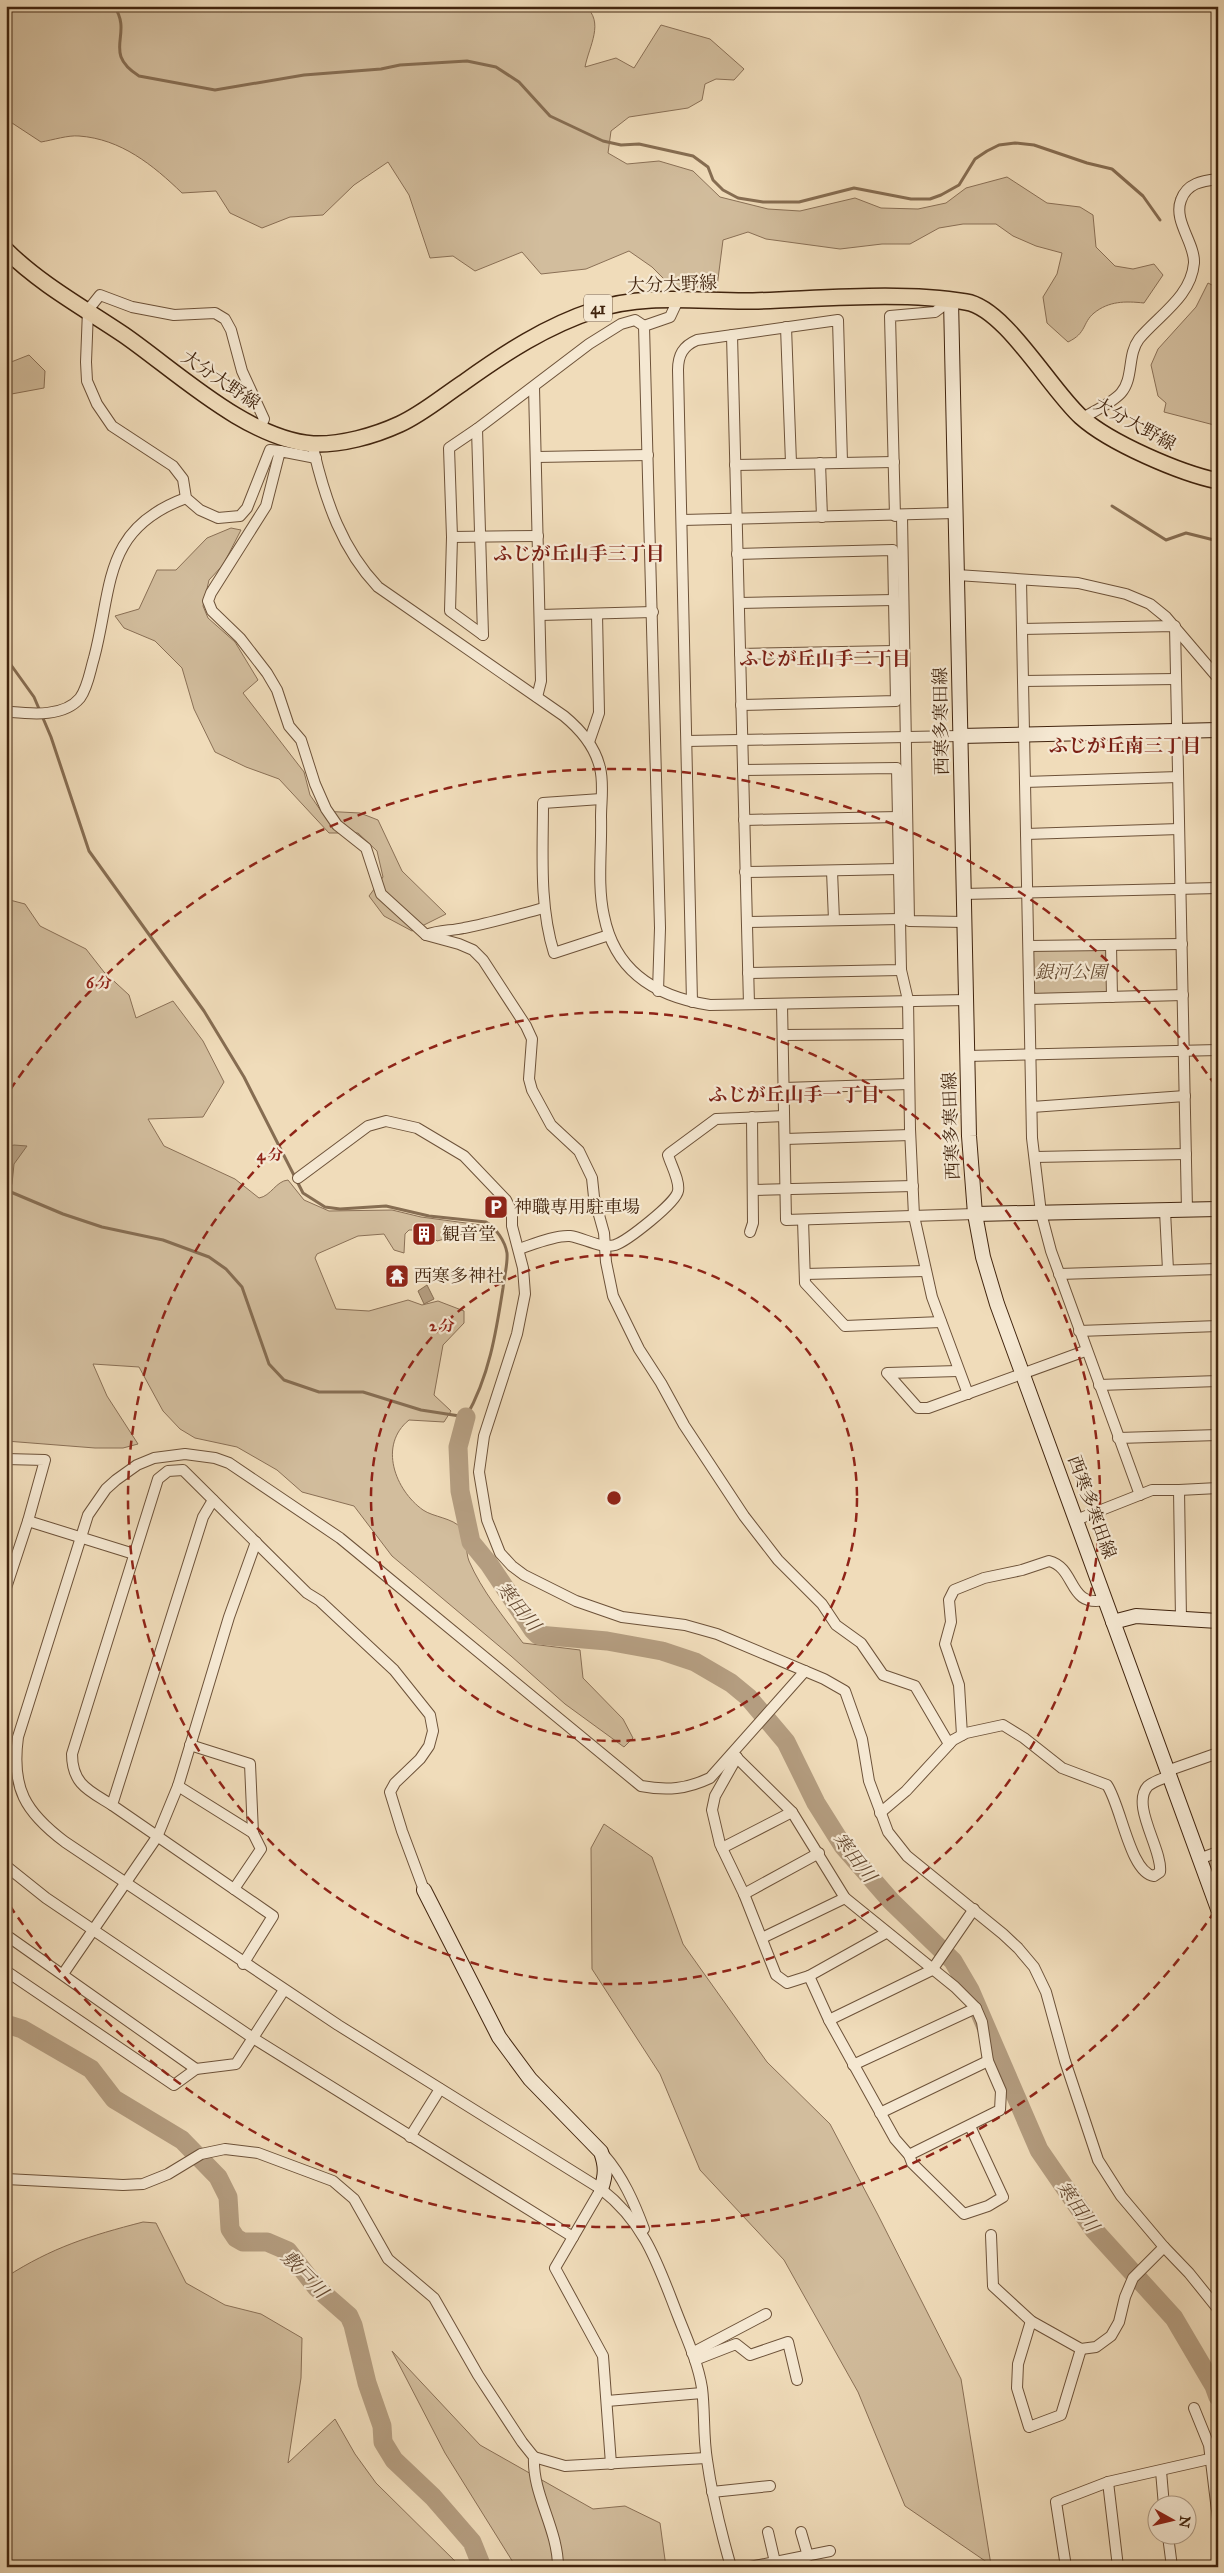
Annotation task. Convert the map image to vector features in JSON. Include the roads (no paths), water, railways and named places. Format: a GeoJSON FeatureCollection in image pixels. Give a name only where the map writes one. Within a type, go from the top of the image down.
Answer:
{"type":"FeatureCollection","features":[{"type":"Feature","properties":{"kind":"main road","name":"大分大野線"},"geometry":{"type":"LineString","coordinates":[[6,250],[61,294],[88,310],[239,418],[314,451],[400,424],[424,410],[513,347],[568,320],[598,308],[626,303],[678,300],[889,297],[951,300],[980,305],[1007,329],[1057,392],[1082,418],[1161,462],[1218,481]]}},
{"type":"Feature","properties":{"kind":"main road","name":"西寒多寒田線"},"geometry":{"type":"LineString","coordinates":[[951,300],[969,1136],[974,1214],[994,1296],[1218,1909]]}},
{"type":"Feature","properties":{"kind":"main road"},"geometry":{"type":"LineString","coordinates":[[960,736],[1218,730]]}},
{"type":"Feature","properties":{"kind":"main road"},"geometry":{"type":"LineString","coordinates":[[974,1214],[1165,1211],[1218,1208]]}},
{"type":"Feature","properties":{"kind":"main road"},"geometry":{"type":"LineString","coordinates":[[1113,1622],[1136,1616],[1218,1621]]}},
{"type":"Feature","properties":{"kind":"main road"},"geometry":{"type":"LineString","coordinates":[[424,1890],[499,2036],[530,2079],[601,2152],[606,2165],[606,2176],[601,2188]]}},
{"type":"Feature","properties":{"kind":"street"},"geometry":{"type":"LineString","coordinates":[[1082,418],[1121,393],[1127,382],[1131,353],[1135,346],[1173,305],[1190,280],[1194,262],[1180,214],[1180,202],[1186,190],[1196,183],[1218,178]]}},
{"type":"Feature","properties":{"kind":"street"},"geometry":{"type":"LineString","coordinates":[[260,428],[264,419],[242,371],[231,330],[225,319],[215,313],[174,315],[132,308],[100,295],[88,310],[87,381],[97,404],[112,426],[173,466],[183,479],[186,498],[200,510],[218,518],[240,516],[247,508],[270,450],[314,451],[343,541],[373,582],[578,728],[589,742],[601,769],[603,905],[609,935],[627,964],[658,991],[692,1002],[710,1005],[966,1000]]}},
{"type":"Feature","properties":{"kind":"street"},"geometry":{"type":"LineString","coordinates":[[644,326],[670,318],[678,300]]}},
{"type":"Feature","properties":{"kind":"street"},"geometry":{"type":"LineString","coordinates":[[951,300],[935,312],[890,316],[894,462],[899,516],[909,921],[964,922]]}},
{"type":"Feature","properties":{"kind":"street"},"geometry":{"type":"LineString","coordinates":[[477,428],[482,635],[450,611],[452,537],[449,448],[534,387],[589,344],[620,324],[635,320],[644,326]]}},
{"type":"Feature","properties":{"kind":"street"},"geometry":{"type":"LineString","coordinates":[[692,1002],[678,360],[688,344],[697,340],[838,320],[842,462]]}},
{"type":"Feature","properties":{"kind":"street"},"geometry":{"type":"LineString","coordinates":[[644,326],[660,928],[658,991]]}},
{"type":"Feature","properties":{"kind":"street"},"geometry":{"type":"LineString","coordinates":[[786,327],[790,463]]}},
{"type":"Feature","properties":{"kind":"street"},"geometry":{"type":"LineString","coordinates":[[732,335],[749,1004]]}},
{"type":"Feature","properties":{"kind":"street"},"geometry":{"type":"LineString","coordinates":[[534,387],[542,681],[537,697]]}},
{"type":"Feature","properties":{"kind":"street"},"geometry":{"type":"LineString","coordinates":[[280,450],[266,506],[218,581],[208,602],[212,612],[240,638],[267,673],[277,690],[289,726],[301,740],[315,784],[326,809],[337,825],[366,848],[381,894],[426,935],[460,944],[483,960],[526,1026],[532,1039],[529,1080],[532,1090],[551,1125],[575,1147],[588,1166],[604,1233],[613,1296],[639,1349],[661,1383],[678,1415],[763,1542],[822,1604],[836,1624],[860,1644],[883,1675],[915,1686],[948,1744]]}},
{"type":"Feature","properties":{"kind":"street"},"geometry":{"type":"LineString","coordinates":[[536,457],[648,455]]}},
{"type":"Feature","properties":{"kind":"street"},"geometry":{"type":"LineString","coordinates":[[820,462],[822,517]]}},
{"type":"Feature","properties":{"kind":"street"},"geometry":{"type":"LineString","coordinates":[[735,465],[894,462]]}},
{"type":"Feature","properties":{"kind":"street"},"geometry":{"type":"LineString","coordinates":[[11,712],[51,712],[70,706],[79,698],[87,685],[112,571],[126,542],[136,527],[150,515],[186,498]]}},
{"type":"Feature","properties":{"kind":"street"},"geometry":{"type":"LineString","coordinates":[[682,520],[899,516],[955,513]]}},
{"type":"Feature","properties":{"kind":"street"},"geometry":{"type":"LineString","coordinates":[[452,537],[538,536]]}},
{"type":"Feature","properties":{"kind":"street"},"geometry":{"type":"LineString","coordinates":[[737,554],[892,550],[894,600],[896,701],[741,705]]}},
{"type":"Feature","properties":{"kind":"street"},"geometry":{"type":"LineString","coordinates":[[957,575],[1078,583],[1126,594],[1150,604],[1175,626],[1218,678]]}},
{"type":"Feature","properties":{"kind":"street"},"geometry":{"type":"LineString","coordinates":[[1021,580],[1032,1107],[1041,1214],[1085,1351],[1140,1495]]}},
{"type":"Feature","properties":{"kind":"street"},"geometry":{"type":"LineString","coordinates":[[738,603],[894,600]]}},
{"type":"Feature","properties":{"kind":"street"},"geometry":{"type":"LineString","coordinates":[[540,615],[652,612]]}},
{"type":"Feature","properties":{"kind":"street"},"geometry":{"type":"LineString","coordinates":[[589,742],[599,713],[597,614]]}},
{"type":"Feature","properties":{"kind":"street"},"geometry":{"type":"LineString","coordinates":[[1022,629],[1175,626]]}},
{"type":"Feature","properties":{"kind":"street"},"geometry":{"type":"LineString","coordinates":[[1175,626],[1187,1210]]}},
{"type":"Feature","properties":{"kind":"street"},"geometry":{"type":"LineString","coordinates":[[740,654],[895,651]]}},
{"type":"Feature","properties":{"kind":"street"},"geometry":{"type":"LineString","coordinates":[[1023,681],[1176,679]]}},
{"type":"Feature","properties":{"kind":"street"},"geometry":{"type":"LineString","coordinates":[[687,741],[960,736]]}},
{"type":"Feature","properties":{"kind":"street"},"geometry":{"type":"LineString","coordinates":[[743,770],[897,768],[901,970],[908,1000],[910,1135],[914,1216],[925,1271],[958,1371],[968,1394]]}},
{"type":"Feature","properties":{"kind":"street"},"geometry":{"type":"LineString","coordinates":[[1025,782],[1178,777]]}},
{"type":"Feature","properties":{"kind":"street"},"geometry":{"type":"LineString","coordinates":[[601,799],[543,803],[544,908],[546,926],[554,953],[609,935]]}},
{"type":"Feature","properties":{"kind":"street"},"geometry":{"type":"LineString","coordinates":[[744,820],[898,817]]}},
{"type":"Feature","properties":{"kind":"street"},"geometry":{"type":"LineString","coordinates":[[1026,834],[1180,829]]}},
{"type":"Feature","properties":{"kind":"street"},"geometry":{"type":"LineString","coordinates":[[745,872],[899,869]]}},
{"type":"Feature","properties":{"kind":"street"},"geometry":{"type":"LineString","coordinates":[[832,871],[834,920]]}},
{"type":"Feature","properties":{"kind":"street"},"geometry":{"type":"LineString","coordinates":[[964,894],[1218,888]]}},
{"type":"Feature","properties":{"kind":"street"},"geometry":{"type":"LineString","coordinates":[[426,935],[439,930],[451,931],[477,926],[544,908]]}},
{"type":"Feature","properties":{"kind":"street"},"geometry":{"type":"LineString","coordinates":[[747,922],[900,919]]}},
{"type":"Feature","properties":{"kind":"street"},"geometry":{"type":"LineString","coordinates":[[1029,946],[1182,944]]}},
{"type":"Feature","properties":{"kind":"street"},"geometry":{"type":"LineString","coordinates":[[1111,945],[1112,997]]}},
{"type":"Feature","properties":{"kind":"street"},"geometry":{"type":"LineString","coordinates":[[748,973],[901,970]]}},
{"type":"Feature","properties":{"kind":"street"},"geometry":{"type":"LineString","coordinates":[[1030,999],[1183,996]]}},
{"type":"Feature","properties":{"kind":"street"},"geometry":{"type":"LineString","coordinates":[[782,1004],[786,1220],[974,1214]]}},
{"type":"Feature","properties":{"kind":"street"},"geometry":{"type":"LineString","coordinates":[[783,1035],[908,1034]]}},
{"type":"Feature","properties":{"kind":"street"},"geometry":{"type":"LineString","coordinates":[[967,1056],[1218,1050]]}},
{"type":"Feature","properties":{"kind":"street"},"geometry":{"type":"LineString","coordinates":[[784,1088],[909,1084]]}},
{"type":"Feature","properties":{"kind":"street"},"geometry":{"type":"LineString","coordinates":[[1032,1107],[1185,1096]]}},
{"type":"Feature","properties":{"kind":"street"},"geometry":{"type":"LineString","coordinates":[[519,1249],[566,1236],[605,1245],[616,1244],[628,1238],[674,1200],[678,1189],[668,1155],[670,1153],[716,1119],[784,1116]]}},
{"type":"Feature","properties":{"kind":"street"},"geometry":{"type":"LineString","coordinates":[[750,1232],[753,1223],[752,1117]]}},
{"type":"Feature","properties":{"kind":"street"},"geometry":{"type":"LineString","coordinates":[[298,1178],[368,1126],[386,1121],[407,1125],[464,1156],[498,1192],[511,1208],[512,1226],[524,1276],[524,1303],[517,1334],[488,1418],[479,1464],[483,1505],[493,1539],[500,1553],[524,1575],[576,1601],[622,1617],[676,1624],[717,1634],[833,1682],[848,1696],[862,1739],[869,1781],[888,1832],[907,1856],[974,1909],[1018,1948],[1034,1967],[1046,1992],[1065,2061],[1098,2160],[1121,2196],[1218,2308]]}},
{"type":"Feature","properties":{"kind":"street"},"geometry":{"type":"LineString","coordinates":[[784,1139],[910,1135]]}},
{"type":"Feature","properties":{"kind":"street"},"geometry":{"type":"LineString","coordinates":[[1035,1157],[1186,1154]]}},
{"type":"Feature","properties":{"kind":"street"},"geometry":{"type":"LineString","coordinates":[[753,1190],[913,1186]]}},
{"type":"Feature","properties":{"kind":"street"},"geometry":{"type":"LineString","coordinates":[[1165,1211],[1168,1270]]}},
{"type":"Feature","properties":{"kind":"street"},"geometry":{"type":"LineString","coordinates":[[803,1220],[805,1284],[845,1326],[941,1322]]}},
{"type":"Feature","properties":{"kind":"street"},"geometry":{"type":"LineString","coordinates":[[1059,1274],[1218,1269]]}},
{"type":"Feature","properties":{"kind":"street"},"geometry":{"type":"LineString","coordinates":[[805,1274],[925,1271]]}},
{"type":"Feature","properties":{"kind":"street"},"geometry":{"type":"LineString","coordinates":[[1079,1331],[1218,1326]]}},
{"type":"Feature","properties":{"kind":"street"},"geometry":{"type":"LineString","coordinates":[[958,1371],[887,1373],[918,1408],[928,1408],[1085,1351]]}},
{"type":"Feature","properties":{"kind":"street"},"geometry":{"type":"LineString","coordinates":[[1099,1385],[1218,1381]]}},
{"type":"Feature","properties":{"kind":"street"},"geometry":{"type":"LineString","coordinates":[[1118,1438],[1218,1435]]}},
{"type":"Feature","properties":{"kind":"street"},"geometry":{"type":"LineString","coordinates":[[649,2243],[628,2213],[601,2188],[284,1990],[44,1827],[24,1799],[15,1766],[18,1737],[88,1515],[106,1489],[131,1468],[154,1458],[171,1455],[186,1454],[216,1458],[242,1470],[340,1538],[641,1786],[677,1790],[710,1778],[735,1756],[805,1671]]}},
{"type":"Feature","properties":{"kind":"street"},"geometry":{"type":"LineString","coordinates":[[6,1459],[45,1460],[28,1521],[6,1588]]}},
{"type":"Feature","properties":{"kind":"street"},"geometry":{"type":"LineString","coordinates":[[244,1964],[273,1916],[85,1787],[76,1779],[72,1767],[72,1754],[158,1479],[168,1471],[183,1470],[307,1593],[320,1601],[394,1670],[430,1715],[433,1731],[429,1746],[420,1759],[395,1783],[390,1792],[424,1890]]}},
{"type":"Feature","properties":{"kind":"street"},"geometry":{"type":"LineString","coordinates":[[1076,1520],[1152,1490],[1218,1488]]}},
{"type":"Feature","properties":{"kind":"street"},"geometry":{"type":"LineString","coordinates":[[1179,1490],[1182,1619]]}},
{"type":"Feature","properties":{"kind":"street"},"geometry":{"type":"LineString","coordinates":[[112,1805],[203,1517],[213,1500]]}},
{"type":"Feature","properties":{"kind":"street"},"geometry":{"type":"LineString","coordinates":[[28,1521],[134,1554]]}},
{"type":"Feature","properties":{"kind":"street"},"geometry":{"type":"LineString","coordinates":[[63,1974],[157,1836],[178,1786],[229,1617],[256,1542]]}},
{"type":"Feature","properties":{"kind":"street"},"geometry":{"type":"LineString","coordinates":[[962,1735],[959,1685],[945,1644],[951,1622],[949,1600],[954,1590],[964,1584],[1049,1561],[1060,1566],[1080,1597],[1093,1601],[1105,1600]]}},
{"type":"Feature","properties":{"kind":"street"},"geometry":{"type":"LineString","coordinates":[[880,1813],[906,1791],[948,1744],[962,1735],[1005,1726],[1062,1768],[1076,1775],[1105,1783],[1118,1808],[1133,1852],[1142,1869],[1151,1876],[1159,1873],[1161,1862],[1151,1837],[1143,1804],[1144,1794],[1150,1785],[1168,1774],[1218,1753]]}},
{"type":"Feature","properties":{"kind":"street"},"geometry":{"type":"LineString","coordinates":[[190,1745],[250,1764],[253,1833],[261,1849],[234,1888]]}},
{"type":"Feature","properties":{"kind":"street"},"geometry":{"type":"LineString","coordinates":[[735,1756],[761,1784],[792,1812],[845,1898],[955,1987],[976,2008],[982,2022],[988,2061],[1001,2091],[1000,2110],[909,2155]]}},
{"type":"Feature","properties":{"kind":"street"},"geometry":{"type":"LineString","coordinates":[[735,1756],[715,1796],[712,1810],[722,1848],[744,1894],[776,1975],[787,1983],[809,1976],[886,1933]]}},
{"type":"Feature","properties":{"kind":"street"},"geometry":{"type":"LineString","coordinates":[[178,1786],[253,1833]]}},
{"type":"Feature","properties":{"kind":"street"},"geometry":{"type":"LineString","coordinates":[[722,1848],[792,1812]]}},
{"type":"Feature","properties":{"kind":"street"},"geometry":{"type":"LineString","coordinates":[[1199,1859],[1218,1852]]}},
{"type":"Feature","properties":{"kind":"street"},"geometry":{"type":"LineString","coordinates":[[744,1894],[819,1853]]}},
{"type":"Feature","properties":{"kind":"street"},"geometry":{"type":"LineString","coordinates":[[6,1866],[46,1898],[252,2038],[573,2237]]}},
{"type":"Feature","properties":{"kind":"street"},"geometry":{"type":"LineString","coordinates":[[762,1938],[845,1898]]}},
{"type":"Feature","properties":{"kind":"street"},"geometry":{"type":"LineString","coordinates":[[829,2020],[932,1970],[974,1909]]}},
{"type":"Feature","properties":{"kind":"street"},"geometry":{"type":"LineString","coordinates":[[6,1935],[196,2069]]}},
{"type":"Feature","properties":{"kind":"street"},"geometry":{"type":"LineString","coordinates":[[6,1971],[174,2085],[196,2069],[236,2064],[284,1990]]}},
{"type":"Feature","properties":{"kind":"street"},"geometry":{"type":"LineString","coordinates":[[809,1976],[829,2020],[895,2139],[909,2155],[912,2163],[964,2214],[988,2206],[1003,2198],[970,2126]]}},
{"type":"Feature","properties":{"kind":"street"},"geometry":{"type":"LineString","coordinates":[[853,2065],[976,2008]]}},
{"type":"Feature","properties":{"kind":"street"},"geometry":{"type":"LineString","coordinates":[[880,2113],[988,2061]]}},
{"type":"Feature","properties":{"kind":"street"},"geometry":{"type":"LineString","coordinates":[[410,2137],[440,2089]]}},
{"type":"Feature","properties":{"kind":"street"},"geometry":{"type":"LineString","coordinates":[[6,2179],[123,2185],[143,2184],[168,2174],[202,2154],[225,2149],[258,2153],[333,2181],[354,2199],[388,2259],[434,2298],[478,2375],[534,2457],[565,2466],[706,2458]]}},
{"type":"Feature","properties":{"kind":"street"},"geometry":{"type":"LineString","coordinates":[[601,2152],[618,2172],[636,2206],[694,2356],[702,2393],[706,2458],[712,2492],[732,2567]]}},
{"type":"Feature","properties":{"kind":"street"},"geometry":{"type":"LineString","coordinates":[[601,2188],[555,2268],[603,2356],[611,2464]]}},
{"type":"Feature","properties":{"kind":"street"},"geometry":{"type":"LineString","coordinates":[[991,2234],[993,2286],[1031,2321],[1081,2348],[1096,2347],[1111,2336],[1119,2322],[1128,2287],[1133,2278],[1164,2247]]}},
{"type":"Feature","properties":{"kind":"street"},"geometry":{"type":"LineString","coordinates":[[694,2356],[766,2314]]}},
{"type":"Feature","properties":{"kind":"street"},"geometry":{"type":"LineString","coordinates":[[1031,2321],[1018,2364],[1017,2388],[1030,2427],[1061,2415],[1081,2348]]}},
{"type":"Feature","properties":{"kind":"street"},"geometry":{"type":"LineString","coordinates":[[694,2356],[736,2344],[750,2356],[788,2342],[797,2380]]}},
{"type":"Feature","properties":{"kind":"street"},"geometry":{"type":"LineString","coordinates":[[607,2401],[702,2393]]}},
{"type":"Feature","properties":{"kind":"street"},"geometry":{"type":"LineString","coordinates":[[1194,2408],[1214,2457],[1218,2519]]}},
{"type":"Feature","properties":{"kind":"street"},"geometry":{"type":"LineString","coordinates":[[534,2457],[533,2470],[557,2546],[558,2567]]}},
{"type":"Feature","properties":{"kind":"street"},"geometry":{"type":"LineString","coordinates":[[1066,2567],[1056,2502],[1108,2482],[1214,2457]]}},
{"type":"Feature","properties":{"kind":"street"},"geometry":{"type":"LineString","coordinates":[[1160,2471],[1163,2496]]}},
{"type":"Feature","properties":{"kind":"street"},"geometry":{"type":"LineString","coordinates":[[1108,2482],[1118,2567]]}},
{"type":"Feature","properties":{"kind":"street"},"geometry":{"type":"LineString","coordinates":[[712,2492],[770,2486]]}},
{"type":"Feature","properties":{"kind":"street"},"geometry":{"type":"LineString","coordinates":[[768,2532],[775,2562]]}},
{"type":"Feature","properties":{"kind":"street"},"geometry":{"type":"LineString","coordinates":[[801,2532],[805,2560]]}},
{"type":"Feature","properties":{"kind":"street"},"geometry":{"type":"LineString","coordinates":[[1169,2546],[1172,2567]]}},
{"type":"Feature","properties":{"kind":"street"},"geometry":{"type":"LineString","coordinates":[[750,2567],[775,2562],[805,2560],[830,2552]]}},
{"type":"Feature","properties":{"kind":"waterway"},"geometry":{"type":"LineString","coordinates":[[114,6],[121,26],[120,51],[122,59],[139,76],[215,90],[304,75],[381,69],[400,65],[467,61],[496,67],[519,82],[550,116],[603,141],[621,145],[639,144],[693,156],[708,167],[713,180],[723,190],[738,198],[763,202],[799,202],[854,188],[911,199],[930,199],[959,185],[975,159],[987,151],[999,145],[1015,143],[1034,145],[1087,163],[1112,169],[1143,196],[1160,220]]}},
{"type":"Feature","properties":{"kind":"waterway"},"geometry":{"type":"LineString","coordinates":[[1112,506],[1166,540],[1186,533],[1218,541]]}},
{"type":"Feature","properties":{"kind":"waterway"},"geometry":{"type":"LineString","coordinates":[[6,658],[34,697],[51,737],[89,851],[204,1011],[244,1077],[303,1193],[325,1207],[340,1209],[386,1206],[429,1216],[486,1222],[499,1235],[507,1253],[506,1270],[491,1354],[474,1402],[466,1417],[421,1410],[363,1392],[319,1392],[284,1380],[269,1364],[242,1287],[226,1269],[209,1257],[163,1240],[102,1227],[63,1214],[6,1190]]}},
{"type":"Feature","properties":{"kind":"waterway","name":"寒田川"},"geometry":{"type":"LineString","coordinates":[[466,1417],[458,1447],[460,1491],[471,1542],[489,1564],[533,1630],[538,1635],[607,1641],[662,1651],[695,1662],[731,1683],[748,1697],[786,1742],[816,1803],[843,1846],[891,1901],[953,1961],[970,1990],[1039,2150],[1094,2230],[1174,2318],[1214,2386],[1218,2397]]}},
{"type":"Feature","properties":{"kind":"waterway","name":"敷戸川"},"geometry":{"type":"LineString","coordinates":[[6,2024],[22,2029],[91,2069],[114,2099],[182,2140],[218,2177],[228,2197],[230,2229],[236,2238],[243,2242],[267,2242],[288,2251],[316,2287],[349,2316],[353,2325],[367,2383],[382,2426],[383,2442],[394,2460],[433,2497],[472,2542],[482,2567]]}},
{"type":"Feature","properties":{"kind":"place","name":"神職専用駐車場"},"geometry":{"type":"Point","coordinates":[496,1207]}},
{"type":"Feature","properties":{"kind":"place","name":"観音堂"},"geometry":{"type":"Point","coordinates":[424,1234]}},
{"type":"Feature","properties":{"kind":"place","name":"西寒多神社"},"geometry":{"type":"Point","coordinates":[397,1276]}},
{"type":"Feature","properties":{"kind":"district","name":"ふじが丘山手三丁目"},"geometry":{"type":"Point","coordinates":[579,553]}},
{"type":"Feature","properties":{"kind":"district","name":"ふじが丘山手二丁目"},"geometry":{"type":"Point","coordinates":[825,658]}},
{"type":"Feature","properties":{"kind":"district","name":"ふじが丘南三丁目"},"geometry":{"type":"Point","coordinates":[1125,745]}},
{"type":"Feature","properties":{"kind":"district","name":"ふじが丘山手一丁目"},"geometry":{"type":"Point","coordinates":[794,1094]}},
{"type":"Feature","properties":{"kind":"park label","name":"銀河公園"},"geometry":{"type":"Point","coordinates":[1071,972]}}]}
